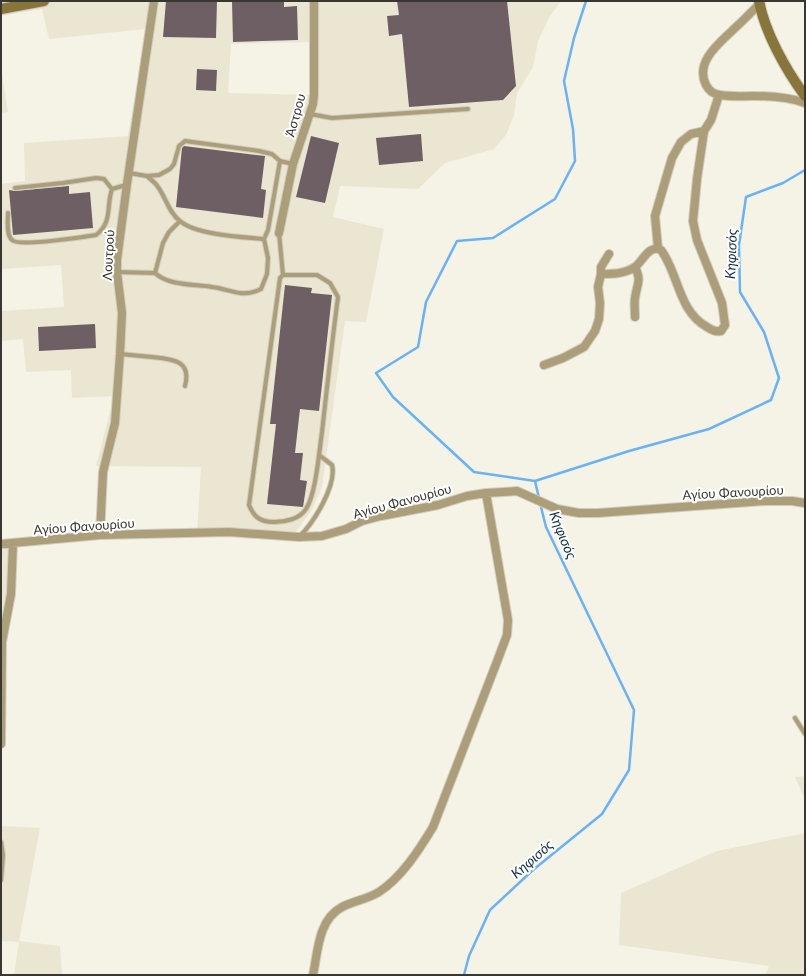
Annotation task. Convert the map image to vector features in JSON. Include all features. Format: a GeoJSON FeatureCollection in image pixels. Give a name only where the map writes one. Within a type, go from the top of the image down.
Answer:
{"type":"FeatureCollection","features":[{"type":"Feature","properties":{"kind":"main road"},"geometry":{"type":"LineString","coordinates":[[1,9],[39,2]]}},
{"type":"Feature","properties":{"kind":"main road"},"geometry":{"type":"LineString","coordinates":[[762,5],[782,59],[805,96]]}},
{"type":"Feature","properties":{"kind":"street","name":"Λουτρού"},"geometry":{"type":"LineString","coordinates":[[100,535],[103,472],[115,423],[120,354],[122,313],[117,260],[154,1]]}},
{"type":"Feature","properties":{"kind":"street","name":"Άστρου"},"geometry":{"type":"LineString","coordinates":[[280,233],[293,164],[310,114],[314,94],[314,1]]}},
{"type":"Feature","properties":{"kind":"street"},"geometry":{"type":"LineString","coordinates":[[762,5],[711,51],[705,62],[703,72],[708,90],[719,95],[788,99],[805,103]]}},
{"type":"Feature","properties":{"kind":"street"},"geometry":{"type":"LineString","coordinates":[[658,248],[664,253],[680,295],[695,319],[713,331],[721,331],[725,325],[722,303],[697,240],[693,220],[696,185],[704,131],[711,120],[719,95]]}},
{"type":"Feature","properties":{"kind":"street"},"geometry":{"type":"LineString","coordinates":[[658,248],[655,216],[672,158],[681,142],[691,134],[704,131]]}},
{"type":"Feature","properties":{"kind":"street"},"geometry":{"type":"LineString","coordinates":[[601,274],[618,274],[635,267],[648,252],[658,248]]}},
{"type":"Feature","properties":{"kind":"street"},"geometry":{"type":"LineString","coordinates":[[544,365],[584,347],[590,340],[599,319],[600,303],[598,287],[601,267],[609,254]]}},
{"type":"Feature","properties":{"kind":"street"},"geometry":{"type":"LineString","coordinates":[[635,267],[639,276],[635,298],[635,317]]}},
{"type":"Feature","properties":{"kind":"street","name":"Αγίου Φανουρίου"},"geometry":{"type":"LineString","coordinates":[[1,545],[100,535],[229,532],[299,537],[322,536],[346,529],[362,521],[438,505],[467,496],[486,493],[517,492],[557,509],[579,513],[598,513],[765,501],[792,501],[805,504]]}},
{"type":"Feature","properties":{"kind":"street"},"geometry":{"type":"LineString","coordinates":[[313,975],[321,933],[329,917],[341,908],[378,893],[392,882],[418,851],[433,827],[507,635],[508,620],[486,493]]}},
{"type":"Feature","properties":{"kind":"street"},"geometry":{"type":"LineString","coordinates":[[1,744],[1,643],[11,594],[13,543]]}},
{"type":"Feature","properties":{"kind":"lane"},"geometry":{"type":"LineString","coordinates":[[310,114],[332,118],[468,109]]}},
{"type":"Feature","properties":{"kind":"lane"},"geometry":{"type":"LineString","coordinates":[[129,173],[147,176],[159,175],[170,169],[174,164],[179,146],[185,141],[259,151],[272,154],[280,160],[293,164]]}},
{"type":"Feature","properties":{"kind":"lane"},"geometry":{"type":"LineString","coordinates":[[117,272],[155,273],[166,280],[241,293],[256,292],[261,289],[267,274],[268,258],[264,239],[268,230],[280,160]]}},
{"type":"Feature","properties":{"kind":"lane"},"geometry":{"type":"LineString","coordinates":[[147,176],[158,187],[173,214],[180,221],[189,226],[214,234],[264,239]]}},
{"type":"Feature","properties":{"kind":"lane"},"geometry":{"type":"LineString","coordinates":[[15,188],[96,178],[104,180],[112,189]]}},
{"type":"Feature","properties":{"kind":"lane"},"geometry":{"type":"LineString","coordinates":[[112,189],[127,184]]}},
{"type":"Feature","properties":{"kind":"lane"},"geometry":{"type":"LineString","coordinates":[[8,213],[9,235],[12,241],[17,243],[38,242],[96,234],[101,231],[106,224],[112,189]]}},
{"type":"Feature","properties":{"kind":"lane"},"geometry":{"type":"LineString","coordinates":[[155,273],[163,243],[169,232],[180,221]]}},
{"type":"Feature","properties":{"kind":"lane"},"geometry":{"type":"LineString","coordinates":[[280,233],[283,275],[280,278],[249,504],[253,514],[260,520],[269,522],[280,522],[298,517],[306,511],[312,499],[319,455],[338,297],[330,282],[317,275],[283,275]]}},
{"type":"Feature","properties":{"kind":"lane"},"geometry":{"type":"LineString","coordinates":[[120,354],[172,359],[181,364],[186,370],[185,386]]}},
{"type":"Feature","properties":{"kind":"lane"},"geometry":{"type":"LineString","coordinates":[[299,537],[308,528],[327,493],[332,480],[332,465],[319,455]]}},
{"type":"Feature","properties":{"kind":"lane"},"geometry":{"type":"LineString","coordinates":[[795,718],[805,734]]}},
{"type":"Feature","properties":{"kind":"lane"},"geometry":{"type":"LineString","coordinates":[[1,842],[3,854],[1,880]]}},
{"type":"Feature","properties":{"kind":"shaded area"},"geometry":{"type":"Polygon","coordinates":[[[1,1],[561,1],[550,16],[538,41],[533,67],[517,93],[514,115],[506,135],[494,149],[445,163],[418,189],[340,186],[333,217],[384,229],[366,322],[345,321],[322,487],[312,510],[290,540],[230,535],[197,535],[201,467],[96,466],[114,396],[72,398],[71,370],[26,372],[23,339],[1,341],[1,311],[64,307],[61,265],[1,269],[1,184],[25,181],[24,143],[128,136],[146,29],[49,39],[42,9],[1,16],[1,1]],[[310,42],[231,44],[228,93],[312,95],[310,42]]]}},
{"type":"Feature","properties":{"kind":"shaded area"},"geometry":{"type":"Polygon","coordinates":[[[1,68],[8,112],[1,113],[1,68]]]}},
{"type":"Feature","properties":{"kind":"shaded area"},"geometry":{"type":"Polygon","coordinates":[[[16,538],[13,595],[5,642],[1,713],[1,540],[16,538]]]}},
{"type":"Feature","properties":{"kind":"shaded area"},"geometry":{"type":"Polygon","coordinates":[[[805,776],[805,800],[795,777],[805,776]]]}},
{"type":"Feature","properties":{"kind":"shaded area"},"geometry":{"type":"Polygon","coordinates":[[[1,826],[40,828],[19,941],[60,946],[62,975],[14,975],[19,942],[1,941],[1,826]]]}},
{"type":"Feature","properties":{"kind":"shaded area"},"geometry":{"type":"Polygon","coordinates":[[[805,833],[805,975],[765,975],[769,966],[619,945],[621,893],[717,851],[805,833]]]}},
{"type":"Feature","properties":{"kind":"building"},"geometry":{"type":"Polygon","coordinates":[[[166,1],[217,1],[216,38],[163,37],[166,1]]]}},
{"type":"Feature","properties":{"kind":"building"},"geometry":{"type":"Polygon","coordinates":[[[232,1],[284,1],[284,7],[297,6],[298,40],[233,42],[232,1]]]}},
{"type":"Feature","properties":{"kind":"building"},"geometry":{"type":"Polygon","coordinates":[[[397,1],[507,1],[516,86],[503,100],[409,107],[402,34],[389,36],[387,16],[399,15],[397,1]]]}},
{"type":"Feature","properties":{"kind":"building"},"geometry":{"type":"Polygon","coordinates":[[[197,69],[217,70],[216,91],[196,90],[197,69]]]}},
{"type":"Feature","properties":{"kind":"building"},"geometry":{"type":"Polygon","coordinates":[[[421,134],[423,161],[379,165],[376,138],[421,134]]]}},
{"type":"Feature","properties":{"kind":"building"},"geometry":{"type":"Polygon","coordinates":[[[311,136],[339,143],[325,203],[296,197],[311,136]]]}},
{"type":"Feature","properties":{"kind":"building"},"geometry":{"type":"Polygon","coordinates":[[[184,146],[265,156],[261,189],[266,190],[263,218],[176,207],[182,148],[184,146]]]}},
{"type":"Feature","properties":{"kind":"building"},"geometry":{"type":"Polygon","coordinates":[[[69,186],[69,194],[90,192],[93,228],[13,235],[9,190],[15,191],[69,186]]]}},
{"type":"Feature","properties":{"kind":"building"},"geometry":{"type":"Polygon","coordinates":[[[285,285],[312,288],[311,293],[332,295],[319,411],[300,409],[295,453],[303,453],[300,480],[307,481],[303,507],[267,504],[276,424],[270,424],[285,285]]]}},
{"type":"Feature","properties":{"kind":"building"},"geometry":{"type":"Polygon","coordinates":[[[95,324],[96,348],[39,351],[38,327],[95,324]]]}},
{"type":"Feature","properties":{"kind":"waterway"},"geometry":{"type":"LineString","coordinates":[[535,481],[474,472],[393,397],[376,373],[418,347],[426,302],[457,241],[493,238],[555,199],[575,161],[573,129],[564,81],[574,38],[586,1]]}},
{"type":"Feature","properties":{"kind":"waterway","name":"Κηφισός"},"geometry":{"type":"LineString","coordinates":[[539,498],[535,481],[629,451],[709,429],[771,400],[779,378],[764,332],[740,292],[739,245],[746,197],[783,183],[805,170]]}},
{"type":"Feature","properties":{"kind":"waterway","name":"Κηφισός"},"geometry":{"type":"LineString","coordinates":[[464,975],[469,956],[490,910],[533,870],[602,814],[629,770],[634,710],[546,527],[540,503]]}}]}
